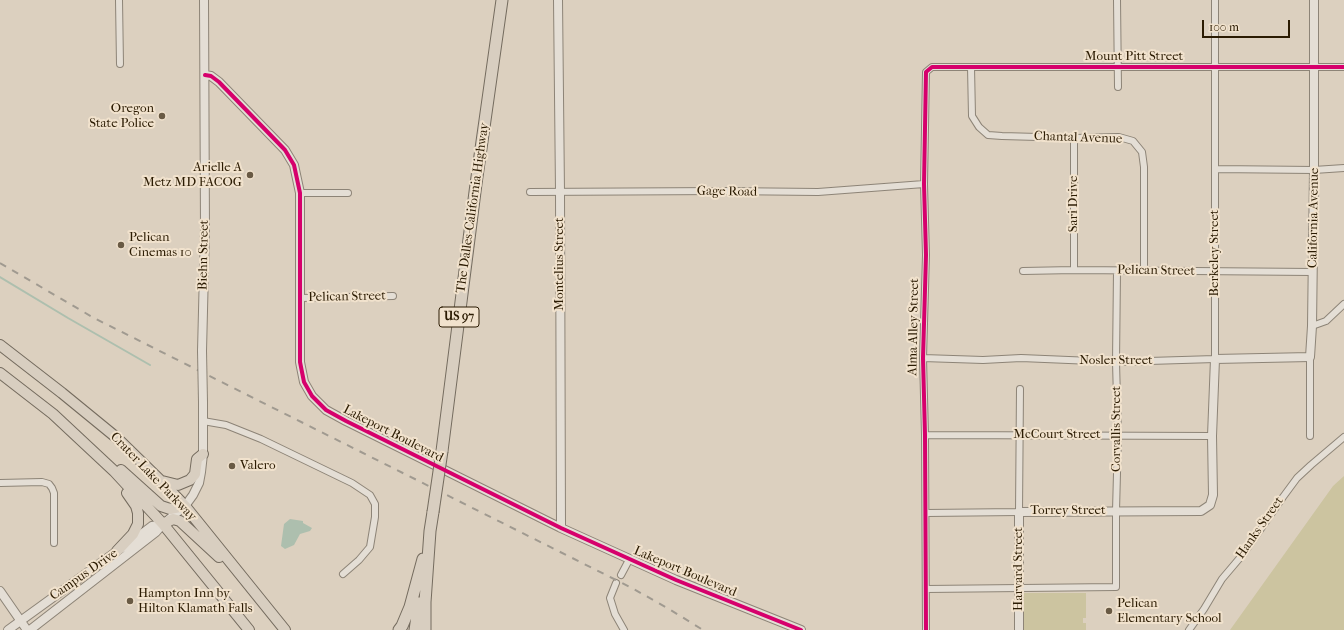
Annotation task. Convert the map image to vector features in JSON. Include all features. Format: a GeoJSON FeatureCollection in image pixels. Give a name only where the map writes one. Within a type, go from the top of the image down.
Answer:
{"type":"FeatureCollection","features":[{"type":"Feature","properties":{"kind":"highway","name":"The Dalles-California Highway"},"geometry":{"type":"LineString","coordinates":[[425,630],[425,602],[430,531],[502,0]]}},
{"type":"Feature","properties":{"kind":"highway"},"geometry":{"type":"LineString","coordinates":[[399,630],[410,607],[430,531]]}},
{"type":"Feature","properties":{"kind":"highway","name":"US 97"},"geometry":{"type":"LineString","coordinates":[[415,630],[430,531]]}},
{"type":"Feature","properties":{"kind":"main road","name":"Crater Lake Parkway"},"geometry":{"type":"LineString","coordinates":[[0,345],[62,392],[117,438],[160,480],[185,506],[285,630]]}},
{"type":"Feature","properties":{"kind":"main road","name":"Crater Lake Parkway"},"geometry":{"type":"LineString","coordinates":[[0,373],[53,414],[114,471],[163,524],[249,630]]}},
{"type":"Feature","properties":{"kind":"main road"},"geometry":{"type":"LineString","coordinates":[[160,480],[173,485],[185,483],[190,480],[195,474],[197,459],[203,454]]}},
{"type":"Feature","properties":{"kind":"main road"},"geometry":{"type":"LineString","coordinates":[[104,462],[116,465],[161,506],[170,509],[185,506]]}},
{"type":"Feature","properties":{"kind":"main road"},"geometry":{"type":"LineString","coordinates":[[104,462],[134,502],[138,513],[137,527],[133,534],[117,551]]}},
{"type":"Feature","properties":{"kind":"main road"},"geometry":{"type":"LineString","coordinates":[[163,524],[173,519],[185,524],[222,560],[236,569]]}},
{"type":"Feature","properties":{"kind":"street"},"geometry":{"type":"LineString","coordinates":[[119,0],[120,64]]}},
{"type":"Feature","properties":{"kind":"street","name":"Biehn Street"},"geometry":{"type":"LineString","coordinates":[[185,506],[194,495],[199,483],[203,454],[202,350],[205,230],[204,0]]}},
{"type":"Feature","properties":{"kind":"street","name":"Montelius Street"},"geometry":{"type":"LineString","coordinates":[[558,0],[561,528]]}},
{"type":"Feature","properties":{"kind":"street"},"geometry":{"type":"LineString","coordinates":[[1117,0],[1118,87]]}},
{"type":"Feature","properties":{"kind":"street","name":"Berkeley Street"},"geometry":{"type":"LineString","coordinates":[[1210,505],[1213,496],[1212,436],[1215,359],[1215,0]]}},
{"type":"Feature","properties":{"kind":"street","name":"California Avenue"},"geometry":{"type":"LineString","coordinates":[[1310,436],[1314,170],[1314,0]]}},
{"type":"Feature","properties":{"kind":"street","name":"Mount Pitt Street"},"geometry":{"type":"LineString","coordinates":[[926,72],[932,67],[1344,67]]}},
{"type":"Feature","properties":{"kind":"street","name":"Chantal Avenue"},"geometry":{"type":"LineString","coordinates":[[971,67],[972,116],[979,127],[988,135],[1074,138],[1119,137],[1133,142],[1142,152],[1144,167],[1144,271]]}},
{"type":"Feature","properties":{"kind":"street","name":"Alma Alley Street"},"geometry":{"type":"LineString","coordinates":[[926,72],[924,184],[926,255],[922,358],[925,435],[926,630]]}},
{"type":"Feature","properties":{"kind":"street","name":"Lakeport Boulevard"},"geometry":{"type":"LineString","coordinates":[[204,75],[214,78],[219,82],[285,150],[294,165],[300,193],[300,362],[304,382],[312,396],[326,410],[387,442],[629,560],[801,630]]}},
{"type":"Feature","properties":{"kind":"street","name":"Sari Drive"},"geometry":{"type":"LineString","coordinates":[[1074,138],[1074,270]]}},
{"type":"Feature","properties":{"kind":"street"},"geometry":{"type":"LineString","coordinates":[[1215,169],[1314,170],[1344,168]]}},
{"type":"Feature","properties":{"kind":"street","name":"Gage Road"},"geometry":{"type":"LineString","coordinates":[[530,192],[818,192],[924,184]]}},
{"type":"Feature","properties":{"kind":"street"},"geometry":{"type":"LineString","coordinates":[[300,193],[348,193]]}},
{"type":"Feature","properties":{"kind":"street","name":"Pelican Street"},"geometry":{"type":"LineString","coordinates":[[1022,271],[1313,272]]}},
{"type":"Feature","properties":{"kind":"street","name":"Corvallis Street"},"geometry":{"type":"LineString","coordinates":[[1018,588],[1116,587],[1118,435],[1116,362],[1117,271]]}},
{"type":"Feature","properties":{"kind":"street","name":"Pelican Street"},"geometry":{"type":"LineString","coordinates":[[300,298],[394,296]]}},
{"type":"Feature","properties":{"kind":"street"},"geometry":{"type":"LineString","coordinates":[[1312,326],[1326,321],[1344,304]]}},
{"type":"Feature","properties":{"kind":"street","name":"Nosler Street"},"geometry":{"type":"LineString","coordinates":[[922,358],[983,360],[1022,358],[1116,362],[1310,357]]}},
{"type":"Feature","properties":{"kind":"street","name":"Harvard Street"},"geometry":{"type":"LineString","coordinates":[[1019,630],[1020,389]]}},
{"type":"Feature","properties":{"kind":"street"},"geometry":{"type":"LineString","coordinates":[[203,421],[226,425],[261,439],[352,483],[370,496],[375,504],[375,517],[370,547],[360,560],[343,574]]}},
{"type":"Feature","properties":{"kind":"street","name":"McCourt Street"},"geometry":{"type":"LineString","coordinates":[[925,435],[1212,436]]}},
{"type":"Feature","properties":{"kind":"street","name":"Hanks Street"},"geometry":{"type":"LineString","coordinates":[[1189,630],[1222,579],[1244,553],[1297,478],[1310,464],[1344,437]]}},
{"type":"Feature","properties":{"kind":"street"},"geometry":{"type":"LineString","coordinates":[[0,483],[42,482],[49,484],[54,492],[54,543]]}},
{"type":"Feature","properties":{"kind":"street","name":"Torrey Street"},"geometry":{"type":"LineString","coordinates":[[926,513],[1201,511],[1210,505]]}},
{"type":"Feature","properties":{"kind":"street","name":"Campus Drive"},"geometry":{"type":"LineString","coordinates":[[28,630],[156,532],[163,524],[185,506]]}},
{"type":"Feature","properties":{"kind":"street","name":"Campus Drive"},"geometry":{"type":"LineString","coordinates":[[8,630],[152,526],[163,524]]}},
{"type":"Feature","properties":{"kind":"street"},"geometry":{"type":"LineString","coordinates":[[621,575],[629,560]]}},
{"type":"Feature","properties":{"kind":"street"},"geometry":{"type":"LineString","coordinates":[[616,583],[610,598],[615,614],[624,630]]}},
{"type":"Feature","properties":{"kind":"street"},"geometry":{"type":"LineString","coordinates":[[926,589],[1018,588]]}},
{"type":"Feature","properties":{"kind":"street"},"geometry":{"type":"LineString","coordinates":[[0,591],[28,630]]}},
{"type":"Feature","properties":{"kind":"shaded area"},"geometry":{"type":"Polygon","coordinates":[[[1344,476],[1344,630],[1230,630],[1333,486],[1344,476]]]}},
{"type":"Feature","properties":{"kind":"shaded area"},"geometry":{"type":"Polygon","coordinates":[[[290,519],[303,521],[303,523],[312,528],[310,531],[300,534],[294,545],[285,549],[281,546],[284,524],[290,519]]]}},
{"type":"Feature","properties":{"kind":"shaded area"},"geometry":{"type":"Polygon","coordinates":[[[1023,593],[1086,593],[1086,618],[1083,618],[1083,623],[1086,623],[1086,630],[1023,630],[1023,593]]]}},
{"type":"Feature","properties":{"kind":"waterway"},"geometry":{"type":"LineString","coordinates":[[0,277],[150,365]]}},
{"type":"Feature","properties":{"kind":"railway"},"geometry":{"type":"LineString","coordinates":[[0,263],[94,318],[632,588],[703,630]]}},
{"type":"Feature","properties":{"kind":"cycle path"},"geometry":{"type":"LineString","coordinates":[[926,630],[923,358],[926,255],[924,184],[926,72],[932,67],[1344,67]]}},
{"type":"Feature","properties":{"kind":"cycle path"},"geometry":{"type":"LineString","coordinates":[[205,75],[211,76],[219,82],[285,150],[294,165],[300,193],[300,362],[304,382],[312,396],[326,410],[561,528],[676,580],[801,630]]}},
{"type":"Feature","properties":{"kind":"place","name":"Oregon State Police"},"geometry":{"type":"Point","coordinates":[162,116]}},
{"type":"Feature","properties":{"kind":"place","name":"Arielle A Metz MD FACOG"},"geometry":{"type":"Point","coordinates":[250,175]}},
{"type":"Feature","properties":{"kind":"place","name":"Pelican Cinemas 10"},"geometry":{"type":"Point","coordinates":[121,245]}},
{"type":"Feature","properties":{"kind":"place","name":"Valero"},"geometry":{"type":"Point","coordinates":[232,466]}},
{"type":"Feature","properties":{"kind":"place","name":"Hampton Inn by Hilton Klamath Falls"},"geometry":{"type":"Point","coordinates":[130,601]}},
{"type":"Feature","properties":{"kind":"place","name":"Pelican Elementary School"},"geometry":{"type":"Point","coordinates":[1109,611]}}]}
